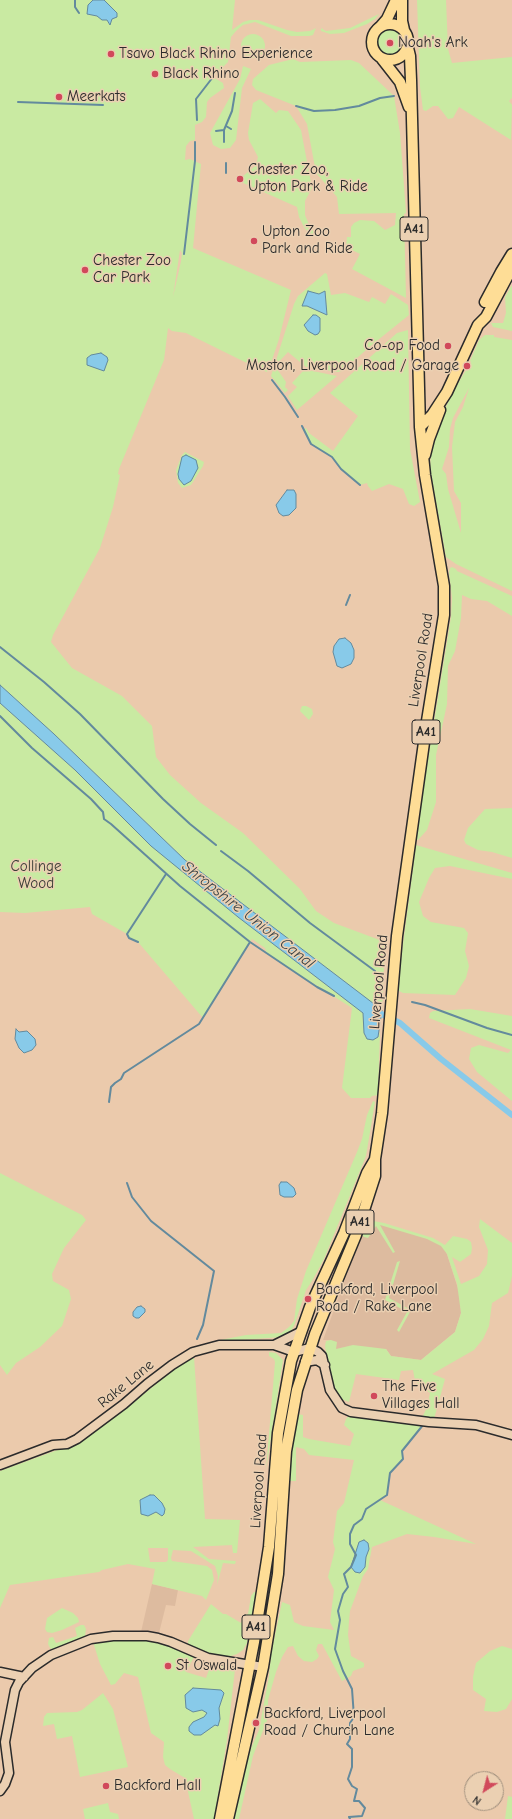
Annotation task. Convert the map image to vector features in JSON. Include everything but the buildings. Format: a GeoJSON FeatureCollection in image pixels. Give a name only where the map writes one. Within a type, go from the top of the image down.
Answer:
{"type":"FeatureCollection","features":[{"type":"Feature","properties":{"kind":"highway"},"geometry":{"type":"LineString","coordinates":[[396,0],[387,19],[374,32],[372,42],[374,52],[382,59],[389,61],[398,59],[406,53],[408,48],[408,39],[402,21],[402,0]]}},
{"type":"Feature","properties":{"kind":"highway"},"geometry":{"type":"LineString","coordinates":[[380,27],[393,24],[404,30]]}},
{"type":"Feature","properties":{"kind":"highway","name":"A41"},"geometry":{"type":"LineString","coordinates":[[408,48],[410,56],[412,114],[420,427]]}},
{"type":"Feature","properties":{"kind":"highway","name":"A41"},"geometry":{"type":"LineString","coordinates":[[382,59],[400,82],[412,114]]}},
{"type":"Feature","properties":{"kind":"highway"},"geometry":{"type":"LineString","coordinates":[[424,469],[429,440],[447,392],[478,325],[480,315],[489,295],[512,254]]}},
{"type":"Feature","properties":{"kind":"highway"},"geometry":{"type":"LineString","coordinates":[[478,325],[486,317],[512,268]]}},
{"type":"Feature","properties":{"kind":"highway"},"geometry":{"type":"LineString","coordinates":[[420,427],[432,415],[447,392]]}},
{"type":"Feature","properties":{"kind":"highway","name":"Liverpool Road"},"geometry":{"type":"LineString","coordinates":[[228,1819],[263,1667],[278,1574],[286,1451],[289,1427],[297,1390],[310,1348],[356,1235],[375,1176],[374,1159],[382,1114],[399,922],[427,721],[444,615],[444,586],[424,469],[420,427]]}},
{"type":"Feature","properties":{"kind":"highway","name":"Liverpool Road"},"geometry":{"type":"LineString","coordinates":[[220,1819],[249,1665],[269,1547],[280,1414],[294,1352],[300,1332],[374,1159]]}},
{"type":"Feature","properties":{"kind":"street","name":"Rake Lane"},"geometry":{"type":"LineString","coordinates":[[274,1345],[300,1332]]}},
{"type":"Feature","properties":{"kind":"street","name":"Rake Lane"},"geometry":{"type":"LineString","coordinates":[[0,1465],[53,1445],[67,1444],[77,1439],[124,1404],[159,1375],[193,1352],[219,1345],[274,1345],[294,1352]]}},
{"type":"Feature","properties":{"kind":"street"},"geometry":{"type":"LineString","coordinates":[[294,1352],[310,1348],[322,1356],[330,1390],[342,1408],[351,1412],[429,1422],[476,1425],[512,1435]]}},
{"type":"Feature","properties":{"kind":"street"},"geometry":{"type":"LineString","coordinates":[[306,1362],[317,1360],[325,1365]]}},
{"type":"Feature","properties":{"kind":"street"},"geometry":{"type":"LineString","coordinates":[[0,1791],[5,1784],[8,1773],[5,1742],[6,1727],[16,1690],[32,1668],[51,1655],[91,1639],[113,1636],[158,1638],[208,1658],[263,1667]]}},
{"type":"Feature","properties":{"kind":"street"},"geometry":{"type":"LineString","coordinates":[[0,1672],[24,1677]]}},
{"type":"Feature","properties":{"kind":"shaded area"},"geometry":{"type":"Polygon","coordinates":[[[366,1222],[378,1223],[435,1241],[445,1248],[460,1295],[461,1313],[455,1332],[421,1360],[391,1356],[386,1349],[336,1349],[331,1340],[323,1340],[366,1222]]]}},
{"type":"Feature","properties":{"kind":"shaded area"},"geometry":{"type":"Polygon","coordinates":[[[152,1584],[178,1590],[175,1606],[166,1605],[159,1633],[141,1632],[152,1584]]]}},
{"type":"Feature","properties":{"kind":"green space"},"geometry":{"type":"Polygon","coordinates":[[[0,0],[235,0],[232,30],[243,22],[250,20],[258,20],[297,32],[310,31],[316,28],[313,35],[291,36],[255,22],[243,25],[236,31],[231,37],[228,62],[213,77],[223,83],[224,88],[207,102],[206,117],[202,122],[195,125],[195,140],[190,141],[186,146],[185,160],[190,159],[201,164],[193,248],[291,290],[279,339],[270,366],[267,372],[186,333],[172,331],[168,328],[164,360],[119,469],[118,474],[120,475],[113,507],[100,548],[53,635],[51,642],[72,668],[122,696],[152,726],[156,757],[170,775],[201,803],[243,833],[300,889],[316,911],[334,923],[385,942],[382,1010],[185,860],[54,734],[0,685],[0,0]],[[180,250],[173,297],[181,261],[182,253],[180,250]]]}},
{"type":"Feature","properties":{"kind":"green space"},"geometry":{"type":"Polygon","coordinates":[[[417,0],[446,0],[448,49],[452,63],[512,57],[512,98],[509,101],[512,105],[511,140],[459,107],[453,118],[448,119],[438,106],[433,106],[426,111],[423,110],[420,87],[417,0]]]}},
{"type":"Feature","properties":{"kind":"green space"},"geometry":{"type":"Polygon","coordinates":[[[379,14],[375,19],[367,24],[344,33],[330,34],[321,31],[321,28],[326,31],[350,28],[379,14]]]}},
{"type":"Feature","properties":{"kind":"green space"},"geometry":{"type":"Polygon","coordinates":[[[390,29],[399,33],[403,42],[399,51],[390,55],[381,51],[377,42],[381,33],[390,29]]]}},
{"type":"Feature","properties":{"kind":"green space"},"geometry":{"type":"Polygon","coordinates":[[[253,34],[262,37],[265,46],[262,55],[253,58],[244,55],[241,46],[244,37],[253,34]]]}},
{"type":"Feature","properties":{"kind":"green space"},"geometry":{"type":"Polygon","coordinates":[[[293,59],[300,62],[351,60],[359,63],[394,96],[400,133],[406,213],[404,214],[406,298],[352,269],[360,254],[346,247],[347,237],[351,237],[351,227],[354,223],[360,220],[374,221],[385,230],[395,225],[396,213],[339,214],[337,197],[316,173],[307,124],[296,106],[256,90],[252,85],[253,79],[269,65],[293,59]]]}},
{"type":"Feature","properties":{"kind":"green space"},"geometry":{"type":"Polygon","coordinates":[[[243,66],[251,69],[242,88],[236,140],[230,148],[221,149],[213,145],[210,133],[240,79],[243,66]]]}},
{"type":"Feature","properties":{"kind":"green space"},"geometry":{"type":"Polygon","coordinates":[[[260,99],[276,113],[279,110],[288,111],[301,130],[312,188],[305,201],[305,215],[310,227],[316,234],[314,236],[311,236],[304,227],[299,217],[297,207],[241,182],[242,177],[255,166],[258,157],[249,140],[248,133],[253,103],[260,99]]]}},
{"type":"Feature","properties":{"kind":"green space"},"geometry":{"type":"Polygon","coordinates":[[[325,273],[327,274],[331,295],[345,293],[369,302],[372,297],[385,304],[391,294],[408,305],[409,315],[342,371],[338,372],[306,367],[288,352],[275,366],[286,382],[285,387],[288,390],[285,393],[271,376],[294,304],[298,296],[325,273]],[[325,291],[307,306],[327,315],[325,291]]]}},
{"type":"Feature","properties":{"kind":"green space"},"geometry":{"type":"Polygon","coordinates":[[[512,285],[512,331],[493,327],[491,323],[503,323],[506,313],[505,297],[512,285]]]}},
{"type":"Feature","properties":{"kind":"green space"},"geometry":{"type":"Polygon","coordinates":[[[408,330],[410,449],[420,502],[414,506],[409,504],[403,489],[389,484],[372,491],[367,483],[360,485],[341,469],[332,457],[311,444],[304,429],[306,428],[309,433],[333,451],[358,416],[330,393],[397,333],[408,330]]]}},
{"type":"Feature","properties":{"kind":"green space"},"geometry":{"type":"Polygon","coordinates":[[[485,335],[494,335],[494,337],[512,340],[512,591],[456,564],[446,557],[430,469],[431,451],[441,417],[454,390],[471,362],[470,361],[479,340],[485,335]],[[469,388],[453,418],[450,429],[449,447],[442,469],[446,474],[448,489],[461,533],[461,503],[454,491],[452,447],[455,422],[463,407],[469,388]]]}},
{"type":"Feature","properties":{"kind":"green space"},"geometry":{"type":"Polygon","coordinates":[[[308,370],[337,376],[297,410],[288,396],[297,387],[292,383],[303,371],[308,370]]]}},
{"type":"Feature","properties":{"kind":"green space"},"geometry":{"type":"Polygon","coordinates":[[[185,452],[204,462],[191,485],[182,488],[178,483],[176,470],[182,455],[185,452]]]}},
{"type":"Feature","properties":{"kind":"green space"},"geometry":{"type":"Polygon","coordinates":[[[452,567],[457,571],[512,596],[512,616],[487,601],[471,599],[462,595],[461,618],[455,651],[448,666],[447,704],[436,755],[436,802],[427,830],[418,840],[415,839],[451,617],[452,598],[449,572],[450,568],[452,567]]]}},
{"type":"Feature","properties":{"kind":"green space","name":"Collinge Wood"},"geometry":{"type":"Polygon","coordinates":[[[0,703],[75,770],[136,831],[238,917],[363,1013],[365,1037],[378,1037],[380,1032],[378,1095],[370,1098],[351,1098],[342,1088],[352,1008],[267,954],[265,948],[252,939],[203,1018],[138,942],[129,938],[127,934],[92,914],[90,907],[25,913],[0,912],[0,703]]]}},
{"type":"Feature","properties":{"kind":"green space"},"geometry":{"type":"Polygon","coordinates":[[[302,706],[312,709],[313,714],[309,720],[300,711],[302,706]]]}},
{"type":"Feature","properties":{"kind":"green space"},"geometry":{"type":"Polygon","coordinates":[[[512,808],[512,858],[492,852],[478,850],[466,844],[464,840],[468,828],[485,809],[512,808]]]}},
{"type":"Feature","properties":{"kind":"green space"},"geometry":{"type":"Polygon","coordinates":[[[416,845],[512,873],[512,879],[450,866],[435,868],[429,878],[419,902],[423,916],[431,922],[464,928],[468,933],[465,951],[469,966],[466,978],[455,995],[403,993],[397,990],[416,845]]]}},
{"type":"Feature","properties":{"kind":"green space"},"geometry":{"type":"Polygon","coordinates":[[[470,1009],[512,1016],[512,1101],[477,1072],[469,1059],[471,1048],[479,1045],[508,1053],[511,1050],[429,1018],[430,1013],[433,1011],[470,1009]]]}},
{"type":"Feature","properties":{"kind":"green space"},"geometry":{"type":"Polygon","coordinates":[[[373,1101],[375,1102],[366,1156],[324,1259],[306,1290],[294,1326],[289,1334],[283,1337],[210,1342],[246,1335],[281,1333],[294,1321],[297,1299],[306,1271],[357,1152],[362,1139],[367,1115],[373,1101]]]}},
{"type":"Feature","properties":{"kind":"green space"},"geometry":{"type":"Polygon","coordinates":[[[0,1173],[82,1215],[86,1220],[64,1248],[52,1274],[53,1281],[69,1290],[71,1299],[62,1326],[40,1347],[16,1363],[7,1375],[0,1365],[0,1173]]]}},
{"type":"Feature","properties":{"kind":"green space"},"geometry":{"type":"Polygon","coordinates":[[[480,1219],[512,1243],[512,1276],[508,1293],[492,1303],[489,1326],[483,1339],[474,1350],[432,1374],[445,1379],[434,1419],[422,1418],[427,1407],[430,1393],[415,1381],[413,1370],[401,1371],[399,1380],[356,1374],[349,1402],[341,1399],[334,1389],[330,1376],[325,1346],[326,1341],[331,1340],[337,1342],[336,1349],[353,1345],[386,1349],[391,1356],[421,1360],[455,1332],[461,1313],[457,1284],[447,1254],[441,1246],[427,1239],[380,1225],[395,1252],[393,1253],[376,1226],[368,1238],[362,1235],[366,1222],[368,1220],[384,1223],[433,1238],[445,1245],[453,1236],[467,1239],[471,1242],[471,1254],[460,1262],[452,1257],[461,1284],[479,1276],[487,1264],[488,1250],[479,1227],[480,1219]]]}},
{"type":"Feature","properties":{"kind":"green space"},"geometry":{"type":"Polygon","coordinates":[[[400,1261],[389,1298],[411,1310],[399,1332],[397,1330],[407,1312],[385,1300],[397,1262],[400,1261]]]}},
{"type":"Feature","properties":{"kind":"green space"},"geometry":{"type":"Polygon","coordinates":[[[269,1352],[276,1353],[283,1360],[266,1470],[275,1362],[274,1359],[269,1356],[269,1352]]]}},
{"type":"Feature","properties":{"kind":"green space"},"geometry":{"type":"Polygon","coordinates":[[[194,1357],[205,1519],[240,1520],[237,1553],[233,1553],[232,1545],[193,1547],[209,1559],[236,1561],[235,1564],[223,1563],[217,1585],[218,1576],[215,1566],[191,1551],[173,1550],[171,1558],[172,1561],[207,1566],[212,1570],[214,1580],[206,1600],[202,1596],[152,1584],[155,1569],[128,1564],[99,1572],[10,1585],[0,1608],[0,1471],[63,1448],[69,1449],[128,1407],[177,1367],[194,1357]],[[157,1497],[143,1499],[141,1514],[158,1512],[165,1509],[157,1497]],[[148,1548],[150,1562],[166,1562],[168,1560],[168,1548],[148,1548]]]}},
{"type":"Feature","properties":{"kind":"green space"},"geometry":{"type":"Polygon","coordinates":[[[297,1414],[303,1415],[303,1437],[350,1446],[354,1434],[344,1425],[350,1414],[423,1425],[402,1451],[403,1459],[390,1473],[387,1495],[380,1500],[476,1544],[407,1534],[372,1547],[368,1569],[363,1576],[350,1611],[348,1635],[351,1656],[364,1663],[364,1667],[353,1671],[351,1676],[342,1681],[322,1644],[318,1644],[316,1650],[319,1656],[312,1662],[304,1661],[298,1656],[293,1646],[288,1647],[276,1672],[268,1700],[268,1718],[253,1756],[239,1819],[233,1819],[250,1751],[259,1730],[269,1676],[271,1654],[282,1602],[290,1605],[294,1622],[303,1626],[334,1630],[330,1622],[334,1590],[328,1577],[335,1549],[333,1542],[337,1511],[344,1503],[354,1460],[309,1455],[304,1449],[296,1447],[296,1481],[288,1481],[289,1452],[297,1414]],[[364,1540],[359,1542],[356,1555],[365,1567],[369,1549],[368,1543],[364,1540]]]}},
{"type":"Feature","properties":{"kind":"green space"},"geometry":{"type":"Polygon","coordinates":[[[254,1592],[257,1592],[255,1615],[250,1622],[247,1643],[243,1650],[228,1657],[213,1655],[188,1645],[188,1641],[211,1604],[223,1614],[226,1614],[241,1623],[244,1615],[248,1614],[251,1596],[254,1592]]]}},
{"type":"Feature","properties":{"kind":"green space"},"geometry":{"type":"Polygon","coordinates":[[[62,1608],[73,1613],[78,1618],[79,1622],[62,1630],[52,1633],[47,1632],[45,1629],[47,1618],[62,1608]]]}},
{"type":"Feature","properties":{"kind":"green space"},"geometry":{"type":"Polygon","coordinates":[[[84,1625],[86,1629],[85,1636],[53,1650],[50,1648],[48,1644],[49,1638],[53,1637],[56,1643],[77,1636],[75,1628],[84,1625]]]}},
{"type":"Feature","properties":{"kind":"green space"},"geometry":{"type":"Polygon","coordinates":[[[131,1639],[161,1641],[194,1657],[186,1672],[206,1678],[210,1667],[201,1664],[204,1661],[232,1666],[235,1669],[227,1740],[214,1819],[194,1819],[185,1778],[165,1765],[163,1757],[164,1742],[151,1733],[138,1677],[124,1673],[115,1684],[111,1685],[100,1664],[93,1642],[131,1639]]]}},
{"type":"Feature","properties":{"kind":"green space"},"geometry":{"type":"Polygon","coordinates":[[[502,1646],[512,1649],[512,1699],[506,1709],[497,1712],[484,1711],[486,1699],[473,1690],[473,1677],[476,1663],[490,1651],[502,1646]]]}},
{"type":"Feature","properties":{"kind":"green space"},"geometry":{"type":"Polygon","coordinates":[[[103,1693],[113,1709],[128,1767],[80,1777],[72,1736],[57,1739],[54,1724],[43,1726],[44,1717],[47,1713],[77,1712],[82,1710],[103,1693]]]}},
{"type":"Feature","properties":{"kind":"green space"},"geometry":{"type":"Polygon","coordinates":[[[508,1796],[512,1797],[512,1819],[505,1819],[508,1796]]]}},
{"type":"Feature","properties":{"kind":"green space"},"geometry":{"type":"Polygon","coordinates":[[[108,1803],[110,1812],[118,1814],[119,1819],[85,1819],[83,1809],[108,1803]]]}},
{"type":"Feature","properties":{"kind":"water"},"geometry":{"type":"Polygon","coordinates":[[[93,0],[104,0],[117,13],[117,17],[112,19],[110,25],[107,20],[102,20],[97,16],[87,14],[88,5],[93,0]]]}},
{"type":"Feature","properties":{"kind":"water"},"geometry":{"type":"Polygon","coordinates":[[[308,291],[319,294],[325,291],[327,315],[307,306],[302,306],[308,291]]]}},
{"type":"Feature","properties":{"kind":"water"},"geometry":{"type":"Polygon","coordinates":[[[313,315],[320,318],[320,331],[315,335],[308,331],[304,325],[313,315]]]}},
{"type":"Feature","properties":{"kind":"water"},"geometry":{"type":"Polygon","coordinates":[[[101,353],[107,357],[108,360],[104,371],[87,365],[87,358],[91,355],[101,353]]]}},
{"type":"Feature","properties":{"kind":"water"},"geometry":{"type":"Polygon","coordinates":[[[186,455],[196,460],[198,468],[191,481],[184,485],[179,479],[178,474],[182,457],[186,455]]]}},
{"type":"Feature","properties":{"kind":"water"},"geometry":{"type":"Polygon","coordinates":[[[287,490],[294,490],[296,494],[296,508],[289,515],[283,516],[279,513],[276,505],[287,490]]]}},
{"type":"Feature","properties":{"kind":"water"},"geometry":{"type":"Polygon","coordinates":[[[345,638],[351,643],[354,650],[354,658],[351,664],[342,668],[337,666],[333,652],[334,646],[339,639],[345,638]]]}},
{"type":"Feature","properties":{"kind":"water"},"geometry":{"type":"Polygon","coordinates":[[[0,685],[54,734],[185,860],[382,1010],[378,1037],[373,1040],[367,1039],[364,1033],[363,1013],[238,917],[151,846],[75,770],[0,703],[0,685]]]}},
{"type":"Feature","properties":{"kind":"water"},"geometry":{"type":"Polygon","coordinates":[[[16,1029],[19,1032],[27,1031],[35,1039],[36,1045],[32,1050],[24,1053],[19,1048],[15,1039],[16,1029]]]}},
{"type":"Feature","properties":{"kind":"water"},"geometry":{"type":"Polygon","coordinates":[[[281,1182],[287,1182],[294,1188],[296,1194],[293,1197],[284,1197],[280,1195],[279,1185],[281,1182]]]}},
{"type":"Feature","properties":{"kind":"water"},"geometry":{"type":"Polygon","coordinates":[[[141,1306],[145,1309],[145,1312],[139,1318],[136,1318],[133,1316],[133,1312],[137,1307],[141,1306]]]}},
{"type":"Feature","properties":{"kind":"water"},"geometry":{"type":"Polygon","coordinates":[[[150,1495],[154,1495],[162,1503],[165,1509],[162,1516],[156,1512],[148,1516],[141,1514],[140,1500],[150,1495]]]}},
{"type":"Feature","properties":{"kind":"water"},"geometry":{"type":"Polygon","coordinates":[[[364,1540],[368,1543],[369,1549],[365,1567],[360,1573],[355,1572],[351,1567],[359,1542],[364,1540]]]}},
{"type":"Feature","properties":{"kind":"water"},"geometry":{"type":"Polygon","coordinates":[[[193,1688],[221,1690],[224,1693],[219,1708],[220,1719],[218,1726],[215,1725],[201,1735],[194,1735],[189,1731],[189,1727],[193,1722],[204,1717],[207,1713],[202,1710],[193,1712],[186,1708],[185,1695],[193,1688]]]}},
{"type":"Feature","properties":{"kind":"waterway"},"geometry":{"type":"LineString","coordinates":[[75,0],[75,7],[79,13]]}},
{"type":"Feature","properties":{"kind":"waterway"},"geometry":{"type":"LineString","coordinates":[[197,120],[196,99],[213,77]]}},
{"type":"Feature","properties":{"kind":"waterway"},"geometry":{"type":"LineString","coordinates":[[224,142],[224,130],[232,111],[235,93]]}},
{"type":"Feature","properties":{"kind":"waterway"},"geometry":{"type":"LineString","coordinates":[[296,106],[314,111],[335,110],[359,106],[380,98],[394,96]]}},
{"type":"Feature","properties":{"kind":"waterway"},"geometry":{"type":"LineString","coordinates":[[18,102],[103,105]]}},
{"type":"Feature","properties":{"kind":"waterway"},"geometry":{"type":"LineString","coordinates":[[226,126],[231,129]]}},
{"type":"Feature","properties":{"kind":"waterway"},"geometry":{"type":"LineString","coordinates":[[216,131],[224,130]]}},
{"type":"Feature","properties":{"kind":"waterway"},"geometry":{"type":"LineString","coordinates":[[184,254],[195,161],[195,142]]}},
{"type":"Feature","properties":{"kind":"waterway"},"geometry":{"type":"LineString","coordinates":[[226,163],[226,173]]}},
{"type":"Feature","properties":{"kind":"waterway"},"geometry":{"type":"LineString","coordinates":[[272,380],[298,417]]}},
{"type":"Feature","properties":{"kind":"waterway"},"geometry":{"type":"LineString","coordinates":[[302,426],[311,444],[332,457],[341,469],[360,485]]}},
{"type":"Feature","properties":{"kind":"waterway"},"geometry":{"type":"LineString","coordinates":[[346,605],[350,595]]}},
{"type":"Feature","properties":{"kind":"waterway"},"geometry":{"type":"LineString","coordinates":[[0,647],[44,682],[80,714],[163,799],[216,845]]}},
{"type":"Feature","properties":{"kind":"waterway"},"geometry":{"type":"LineString","coordinates":[[0,716],[32,748],[91,799],[103,812],[104,819],[180,886],[250,942],[317,987],[334,996]]}},
{"type":"Feature","properties":{"kind":"waterway"},"geometry":{"type":"LineString","coordinates":[[221,851],[248,871],[310,923],[375,971]]}},
{"type":"Feature","properties":{"kind":"waterway"},"geometry":{"type":"LineString","coordinates":[[138,942],[129,938],[127,934],[166,874]]}},
{"type":"Feature","properties":{"kind":"waterway"},"geometry":{"type":"LineString","coordinates":[[109,1102],[111,1087],[121,1079],[124,1073],[199,1024],[250,942]]}},
{"type":"Feature","properties":{"kind":"waterway"},"geometry":{"type":"LineString","coordinates":[[412,1002],[425,1005],[487,1028],[512,1035]]}},
{"type":"Feature","properties":{"kind":"waterway","name":"Shropshire Union Canal"},"geometry":{"type":"LineString","coordinates":[[375,1011],[400,1023],[441,1059],[512,1115]]}},
{"type":"Feature","properties":{"kind":"waterway"},"geometry":{"type":"LineString","coordinates":[[127,1183],[132,1197],[151,1221],[214,1271],[203,1325],[197,1339]]}},
{"type":"Feature","properties":{"kind":"waterway"},"geometry":{"type":"LineString","coordinates":[[350,1819],[349,1817],[362,1816],[365,1808],[359,1801],[354,1801],[357,1789],[352,1786],[348,1779],[352,1767],[352,1749],[347,1744],[350,1739],[350,1723],[354,1717],[352,1689],[343,1671],[335,1649],[340,1620],[338,1611],[343,1594],[348,1587],[344,1574],[351,1567],[356,1555],[350,1544],[350,1534],[354,1525],[362,1519],[366,1509],[387,1495],[390,1473],[403,1459],[402,1451],[423,1425]]}},
{"type":"Feature","properties":{"kind":"place","name":"Noah's Ark"},"geometry":{"type":"Point","coordinates":[390,43]}},
{"type":"Feature","properties":{"kind":"place","name":"Tsavo Black Rhino Experience"},"geometry":{"type":"Point","coordinates":[111,54]}},
{"type":"Feature","properties":{"kind":"place","name":"Black Rhino"},"geometry":{"type":"Point","coordinates":[155,74]}},
{"type":"Feature","properties":{"kind":"place","name":"Meerkats"},"geometry":{"type":"Point","coordinates":[59,97]}},
{"type":"Feature","properties":{"kind":"place","name":"Chester Zoo, Upton Park & Ride"},"geometry":{"type":"Point","coordinates":[240,179]}},
{"type":"Feature","properties":{"kind":"place","name":"Upton Zoo Park and Ride"},"geometry":{"type":"Point","coordinates":[254,241]}},
{"type":"Feature","properties":{"kind":"place","name":"Chester Zoo Car Park"},"geometry":{"type":"Point","coordinates":[85,270]}},
{"type":"Feature","properties":{"kind":"place","name":"Co-op Food"},"geometry":{"type":"Point","coordinates":[448,346]}},
{"type":"Feature","properties":{"kind":"place","name":"Moston, Liverpool Road / Garage"},"geometry":{"type":"Point","coordinates":[467,366]}},
{"type":"Feature","properties":{"kind":"place","name":"Backford, Liverpool Road / Rake Lane"},"geometry":{"type":"Point","coordinates":[308,1299]}},
{"type":"Feature","properties":{"kind":"place","name":"The Five Villages Hall"},"geometry":{"type":"Point","coordinates":[374,1396]}},
{"type":"Feature","properties":{"kind":"place","name":"St Oswald"},"geometry":{"type":"Point","coordinates":[168,1666]}},
{"type":"Feature","properties":{"kind":"place","name":"Backford, Liverpool Road / Church Lane"},"geometry":{"type":"Point","coordinates":[256,1723]}},
{"type":"Feature","properties":{"kind":"place","name":"Backford Hall"},"geometry":{"type":"Point","coordinates":[106,1786]}}]}
